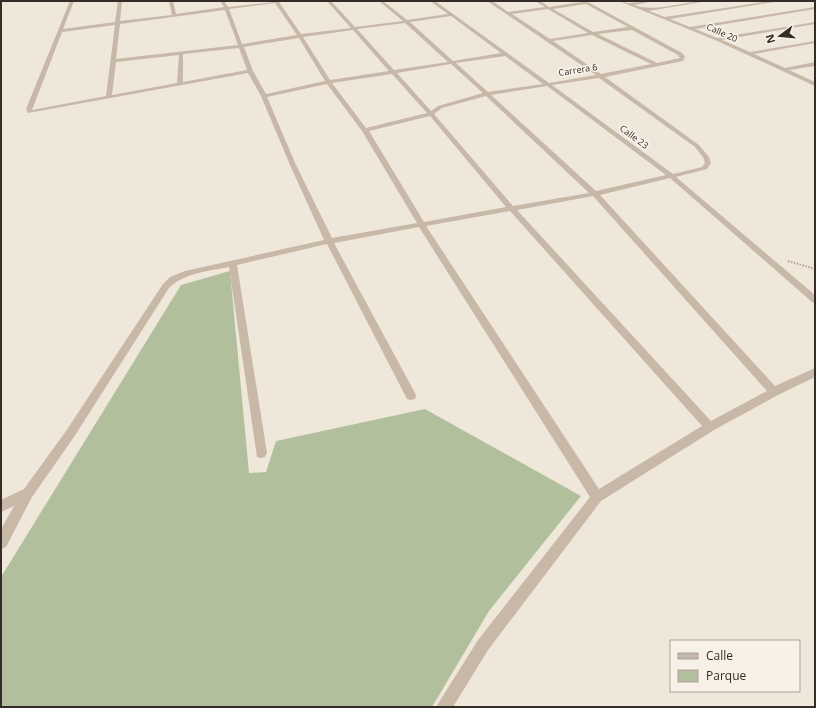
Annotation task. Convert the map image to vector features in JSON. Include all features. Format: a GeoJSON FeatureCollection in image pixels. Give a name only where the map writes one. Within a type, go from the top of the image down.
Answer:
{"type":"FeatureCollection","features":[{"type":"Feature","properties":{"kind":"street"},"geometry":{"type":"LineString","coordinates":[[72,1],[59,30],[29,109],[30,112],[250,71]]}},
{"type":"Feature","properties":{"kind":"street"},"geometry":{"type":"LineString","coordinates":[[109,97],[119,22],[120,1]]}},
{"type":"Feature","properties":{"kind":"street"},"geometry":{"type":"LineString","coordinates":[[171,1],[174,16]]}},
{"type":"Feature","properties":{"kind":"street"},"geometry":{"type":"LineString","coordinates":[[222,1],[227,9],[250,71],[264,96],[293,165],[329,240],[411,396]]}},
{"type":"Feature","properties":{"kind":"street"},"geometry":{"type":"LineString","coordinates":[[59,30],[227,9],[278,1],[328,82],[365,130],[421,224],[597,497]]}},
{"type":"Feature","properties":{"kind":"street"},"geometry":{"type":"LineString","coordinates":[[329,1],[431,114],[511,208],[710,426]]}},
{"type":"Feature","properties":{"kind":"street"},"geometry":{"type":"LineString","coordinates":[[381,1],[406,21],[487,94],[595,194],[774,392]]}},
{"type":"Feature","properties":{"kind":"street","name":"Calle 23"},"geometry":{"type":"LineString","coordinates":[[432,1],[670,175],[815,300]]}},
{"type":"Feature","properties":{"kind":"street"},"geometry":{"type":"LineString","coordinates":[[1,542],[28,492],[70,434],[166,286],[173,279],[185,274],[329,240],[595,194],[670,175],[705,168],[708,163],[706,157],[697,146],[550,40],[489,1]]}},
{"type":"Feature","properties":{"kind":"street"},"geometry":{"type":"LineString","coordinates":[[537,1],[593,34],[656,65]]}},
{"type":"Feature","properties":{"kind":"street","name":"Calle 20"},"geometry":{"type":"LineString","coordinates":[[621,1],[716,39],[815,84]]}},
{"type":"Feature","properties":{"kind":"street"},"geometry":{"type":"LineString","coordinates":[[629,4],[652,1]]}},
{"type":"Feature","properties":{"kind":"street"},"geometry":{"type":"LineString","coordinates":[[645,10],[705,1]]}},
{"type":"Feature","properties":{"kind":"street"},"geometry":{"type":"LineString","coordinates":[[738,1],[787,20]]}},
{"type":"Feature","properties":{"kind":"street"},"geometry":{"type":"LineString","coordinates":[[665,18],[778,1]]}},
{"type":"Feature","properties":{"kind":"street"},"geometry":{"type":"LineString","coordinates":[[509,13],[585,2]]}},
{"type":"Feature","properties":{"kind":"street","name":"Carrera 6"},"geometry":{"type":"LineString","coordinates":[[365,130],[431,114],[440,107],[487,94],[601,76],[681,60],[683,58],[680,54],[585,2]]}},
{"type":"Feature","properties":{"kind":"street"},"geometry":{"type":"LineString","coordinates":[[690,28],[815,8]]}},
{"type":"Feature","properties":{"kind":"street"},"geometry":{"type":"LineString","coordinates":[[113,61],[241,46],[354,28],[452,15]]}},
{"type":"Feature","properties":{"kind":"street"},"geometry":{"type":"LineString","coordinates":[[794,22],[815,30]]}},
{"type":"Feature","properties":{"kind":"street"},"geometry":{"type":"LineString","coordinates":[[716,39],[815,23]]}},
{"type":"Feature","properties":{"kind":"street"},"geometry":{"type":"LineString","coordinates":[[550,40],[633,28]]}},
{"type":"Feature","properties":{"kind":"street"},"geometry":{"type":"LineString","coordinates":[[748,54],[815,42]]}},
{"type":"Feature","properties":{"kind":"street"},"geometry":{"type":"LineString","coordinates":[[180,84],[181,54]]}},
{"type":"Feature","properties":{"kind":"street"},"geometry":{"type":"LineString","coordinates":[[264,96],[328,82],[506,54]]}},
{"type":"Feature","properties":{"kind":"street"},"geometry":{"type":"LineString","coordinates":[[783,70],[815,64]]}},
{"type":"Feature","properties":{"kind":"street"},"geometry":{"type":"LineString","coordinates":[[233,263],[261,453]]}},
{"type":"Feature","properties":{"kind":"street"},"geometry":{"type":"LineString","coordinates":[[444,707],[483,645],[597,497],[710,426],[815,372]]}},
{"type":"Feature","properties":{"kind":"street"},"geometry":{"type":"LineString","coordinates":[[1,506],[28,492]]}},
{"type":"Feature","properties":{"kind":"green space"},"geometry":{"type":"Polygon","coordinates":[[[230,271],[249,473],[266,472],[276,441],[425,409],[581,496],[489,611],[432,707],[1,707],[1,577],[181,285],[230,271]]]}}]}
